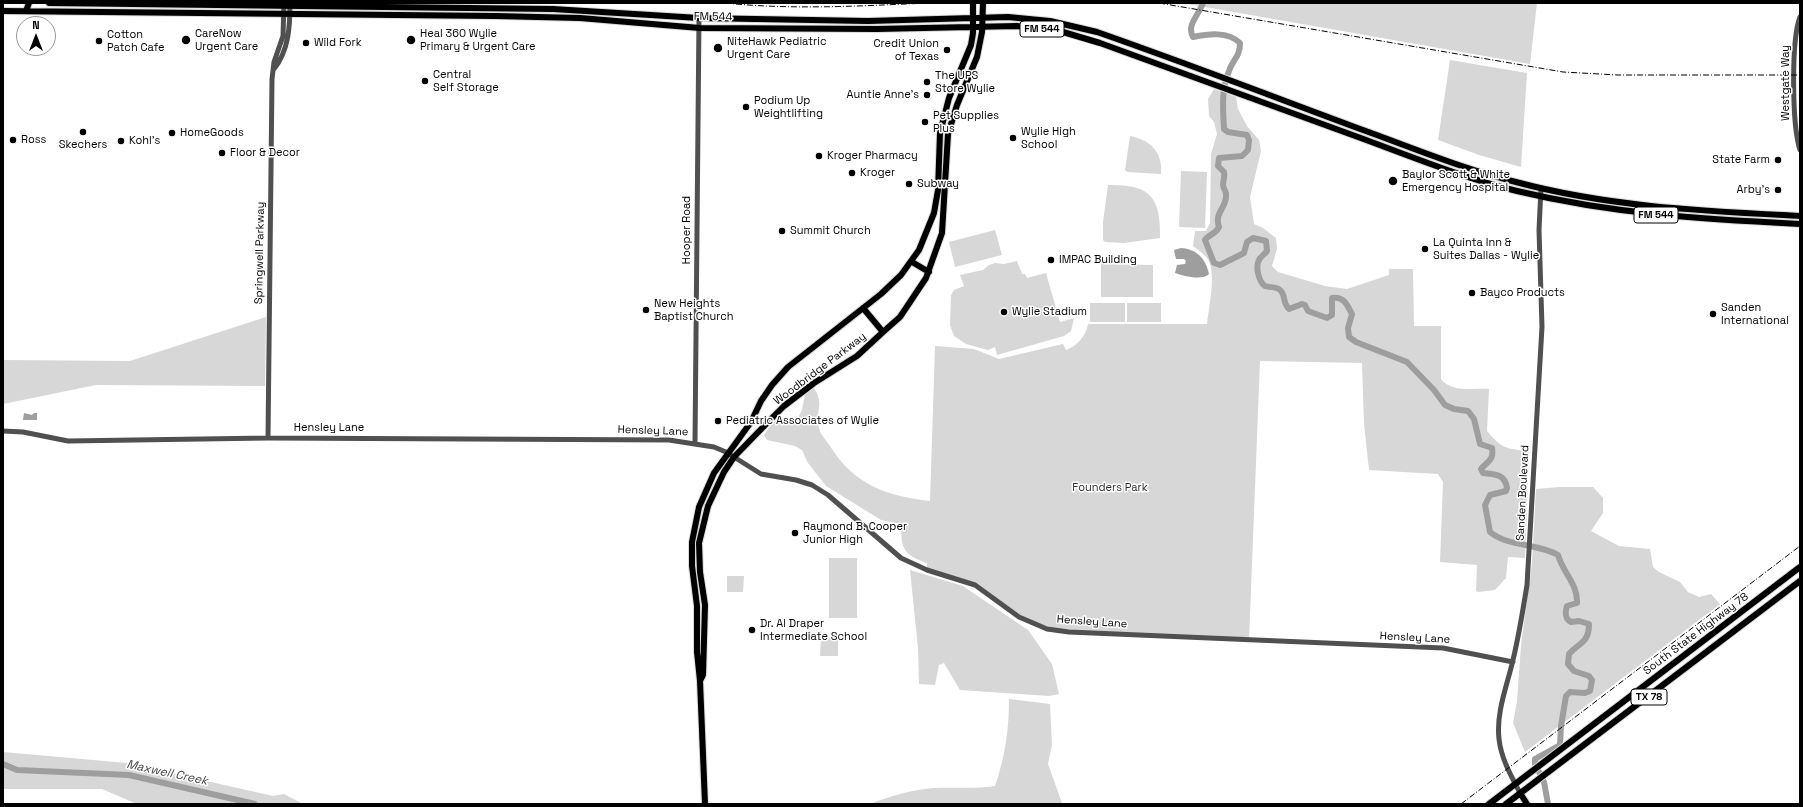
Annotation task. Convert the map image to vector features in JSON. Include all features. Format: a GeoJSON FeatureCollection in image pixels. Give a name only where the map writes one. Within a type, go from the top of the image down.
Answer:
{"type":"FeatureCollection","features":[{"type":"Feature","properties":{"kind":"main road"},"geometry":{"type":"LineString","coordinates":[[29,3],[29,11]]}},
{"type":"Feature","properties":{"kind":"main road","name":"FM 544"},"geometry":{"type":"LineString","coordinates":[[49,3],[287,4],[553,9],[699,18],[868,21],[1015,18],[1050,21],[1081,28],[1126,42],[1455,164],[1496,177],[1606,201],[1682,210],[1800,216]]}},
{"type":"Feature","properties":{"kind":"main road"},"geometry":{"type":"LineString","coordinates":[[119,3],[119,12]]}},
{"type":"Feature","properties":{"kind":"main road","name":"Woodbridge Parkway"},"geometry":{"type":"LineString","coordinates":[[705,804],[700,680],[697,652],[697,606],[692,566],[692,542],[699,507],[714,473],[751,422],[761,401],[772,385],[788,367],[896,280],[912,262],[934,212],[938,190],[940,134],[949,98],[971,45],[973,3]]}},
{"type":"Feature","properties":{"kind":"main road","name":"Woodbridge Parkway"},"geometry":{"type":"LineString","coordinates":[[700,680],[703,675],[705,605],[700,572],[699,543],[708,506],[724,472],[734,457],[784,406],[857,356],[900,317],[911,303],[929,272],[942,233],[948,134],[957,105],[977,57],[982,27],[983,3]]}},
{"type":"Feature","properties":{"kind":"main road"},"geometry":{"type":"LineString","coordinates":[[202,4],[202,13]]}},
{"type":"Feature","properties":{"kind":"main road"},"geometry":{"type":"LineString","coordinates":[[385,6],[385,15]]}},
{"type":"Feature","properties":{"kind":"main road"},"geometry":{"type":"LineString","coordinates":[[452,16],[456,12],[475,11],[482,8]]}},
{"type":"Feature","properties":{"kind":"main road","name":"FM 544"},"geometry":{"type":"LineString","coordinates":[[3,11],[287,13],[580,18],[700,28],[877,29],[1017,26],[1050,30],[1072,35],[1122,51],[1456,172],[1540,196],[1605,209],[1682,218],[1800,224]]}},
{"type":"Feature","properties":{"kind":"main road"},"geometry":{"type":"LineString","coordinates":[[629,22],[630,19],[650,18],[657,16]]}},
{"type":"Feature","properties":{"kind":"main road"},"geometry":{"type":"LineString","coordinates":[[790,19],[790,29]]}},
{"type":"Feature","properties":{"kind":"main road"},"geometry":{"type":"LineString","coordinates":[[1122,51],[1126,42]]}},
{"type":"Feature","properties":{"kind":"main road"},"geometry":{"type":"LineString","coordinates":[[958,78],[968,81]]}},
{"type":"Feature","properties":{"kind":"main road"},"geometry":{"type":"LineString","coordinates":[[1366,139],[1369,132]]}},
{"type":"Feature","properties":{"kind":"main road"},"geometry":{"type":"LineString","coordinates":[[940,134],[948,134]]}},
{"type":"Feature","properties":{"kind":"main road"},"geometry":{"type":"LineString","coordinates":[[938,190],[945,190]]}},
{"type":"Feature","properties":{"kind":"main road"},"geometry":{"type":"LineString","coordinates":[[1682,210],[1682,218]]}},
{"type":"Feature","properties":{"kind":"main road"},"geometry":{"type":"LineString","coordinates":[[912,262],[929,272]]}},
{"type":"Feature","properties":{"kind":"main road"},"geometry":{"type":"LineString","coordinates":[[863,308],[883,332]]}},
{"type":"Feature","properties":{"kind":"main road"},"geometry":{"type":"LineString","coordinates":[[692,542],[699,543]]}},
{"type":"Feature","properties":{"kind":"main road","name":"South State Highway 78"},"geometry":{"type":"LineString","coordinates":[[1488,804],[1800,567]]}},
{"type":"Feature","properties":{"kind":"main road","name":"South State Highway 78"},"geometry":{"type":"LineString","coordinates":[[1506,804],[1800,581]]}},
{"type":"Feature","properties":{"kind":"main road"},"geometry":{"type":"LineString","coordinates":[[695,591],[703,590]]}},
{"type":"Feature","properties":{"kind":"main road"},"geometry":{"type":"LineString","coordinates":[[1520,793],[1527,804]]}},
{"type":"Feature","properties":{"kind":"street","name":"Springwell Parkway"},"geometry":{"type":"LineString","coordinates":[[268,438],[272,79],[274,69],[278,64],[287,40],[287,4]]}},
{"type":"Feature","properties":{"kind":"street","name":"Westgate Way"},"geometry":{"type":"LineString","coordinates":[[1800,17],[1796,32],[1794,75],[1796,129],[1800,150]]}},
{"type":"Feature","properties":{"kind":"street","name":"Hooper Road"},"geometry":{"type":"LineString","coordinates":[[695,442],[699,18]]}},
{"type":"Feature","properties":{"kind":"street","name":"Sanden Boulevard"},"geometry":{"type":"LineString","coordinates":[[1520,793],[1502,754],[1498,730],[1501,708],[1522,622],[1531,530],[1542,327],[1541,188]]}},
{"type":"Feature","properties":{"kind":"street","name":"Hensley Lane"},"geometry":{"type":"LineString","coordinates":[[3,431],[17,431],[68,441],[268,438],[669,440],[695,442],[714,447],[728,453],[761,474],[796,480],[815,487],[828,495],[901,558],[927,570],[976,585],[1019,617],[1047,628],[1069,632],[1443,648],[1513,662]]}},
{"type":"Feature","properties":{"kind":"green space"},"geometry":{"type":"Polygon","coordinates":[[[1182,3],[1537,3],[1530,64],[1182,3]]]}},
{"type":"Feature","properties":{"kind":"green space"},"geometry":{"type":"Polygon","coordinates":[[[1450,60],[1527,73],[1521,167],[1479,155],[1438,140],[1450,60]]]}},
{"type":"Feature","properties":{"kind":"green space","name":"Founders Park"},"geometry":{"type":"Polygon","coordinates":[[[1214,89],[1236,97],[1238,109],[1247,126],[1259,140],[1261,151],[1250,197],[1254,224],[1263,228],[1276,238],[1277,249],[1272,266],[1278,272],[1325,286],[1347,289],[1389,275],[1389,269],[1413,269],[1414,326],[1441,326],[1441,379],[1457,388],[1489,389],[1487,431],[1505,447],[1515,450],[1529,451],[1525,558],[1508,557],[1506,578],[1495,590],[1476,591],[1477,565],[1440,562],[1443,482],[1438,474],[1369,470],[1364,424],[1362,363],[1260,361],[1249,640],[1047,629],[1010,610],[979,588],[927,570],[927,563],[913,557],[905,550],[902,539],[901,524],[881,520],[826,486],[808,463],[802,450],[795,446],[767,440],[764,435],[773,422],[787,418],[798,418],[802,410],[805,394],[813,387],[819,398],[819,428],[839,459],[850,470],[861,479],[886,492],[914,499],[930,501],[935,346],[974,349],[999,359],[1063,344],[1066,350],[1074,346],[1080,340],[1085,333],[1088,324],[1207,324],[1212,278],[1210,264],[1203,254],[1193,246],[1195,231],[1206,231],[1210,223],[1211,154],[1217,134],[1214,122],[1209,116],[1208,99],[1214,89]]]}},
{"type":"Feature","properties":{"kind":"green space"},"geometry":{"type":"Polygon","coordinates":[[[1130,136],[1150,144],[1158,154],[1161,174],[1127,172],[1125,170],[1130,136]]]}},
{"type":"Feature","properties":{"kind":"green space"},"geometry":{"type":"Polygon","coordinates":[[[1181,171],[1207,172],[1205,228],[1179,227],[1181,171]]]}},
{"type":"Feature","properties":{"kind":"green space"},"geometry":{"type":"Polygon","coordinates":[[[1108,185],[1134,187],[1150,196],[1155,203],[1158,212],[1160,238],[1124,243],[1105,242],[1103,240],[1103,222],[1108,185]]]}},
{"type":"Feature","properties":{"kind":"green space"},"geometry":{"type":"Polygon","coordinates":[[[995,230],[1002,255],[955,267],[949,242],[995,230]]]}},
{"type":"Feature","properties":{"kind":"green space","name":"Wylie Stadium"},"geometry":{"type":"Polygon","coordinates":[[[1017,261],[1022,274],[1025,274],[1027,278],[1046,273],[1060,322],[1074,318],[1071,331],[1064,336],[997,355],[995,347],[988,350],[966,344],[954,336],[950,325],[951,295],[954,290],[964,286],[960,275],[983,270],[989,265],[995,263],[1004,264],[1017,261]]]}},
{"type":"Feature","properties":{"kind":"green space"},"geometry":{"type":"Polygon","coordinates":[[[1101,264],[1153,265],[1153,297],[1101,297],[1101,264]]]}},
{"type":"Feature","properties":{"kind":"green space"},"geometry":{"type":"Polygon","coordinates":[[[1090,303],[1125,303],[1125,322],[1090,322],[1090,303]]]}},
{"type":"Feature","properties":{"kind":"green space"},"geometry":{"type":"Polygon","coordinates":[[[1127,303],[1161,303],[1161,322],[1127,322],[1127,303]]]}},
{"type":"Feature","properties":{"kind":"green space"},"geometry":{"type":"Polygon","coordinates":[[[266,317],[265,386],[96,385],[3,404],[3,360],[130,361],[266,317]]]}},
{"type":"Feature","properties":{"kind":"green space"},"geometry":{"type":"Polygon","coordinates":[[[1593,487],[1603,498],[1603,513],[1591,531],[1619,546],[1650,549],[1653,567],[1659,572],[1680,582],[1688,592],[1699,597],[1711,594],[1720,604],[1525,752],[1513,723],[1517,701],[1521,645],[1532,563],[1536,489],[1593,487]]]}},
{"type":"Feature","properties":{"kind":"green space"},"geometry":{"type":"Polygon","coordinates":[[[829,558],[857,558],[857,618],[829,618],[829,558]]]}},
{"type":"Feature","properties":{"kind":"green space"},"geometry":{"type":"Polygon","coordinates":[[[910,570],[963,586],[1028,630],[1052,664],[1059,694],[1049,696],[960,690],[944,663],[939,665],[935,685],[919,684],[918,648],[910,570]]]}},
{"type":"Feature","properties":{"kind":"green space"},"geometry":{"type":"Polygon","coordinates":[[[727,576],[744,576],[743,592],[727,592],[727,576]]]}},
{"type":"Feature","properties":{"kind":"green space"},"geometry":{"type":"Polygon","coordinates":[[[821,637],[838,637],[838,656],[820,656],[821,637]]]}},
{"type":"Feature","properties":{"kind":"green space"},"geometry":{"type":"Polygon","coordinates":[[[1009,699],[1050,704],[1052,745],[1048,764],[1062,803],[870,804],[885,798],[917,790],[995,786],[1006,743],[1009,699]]]}},
{"type":"Feature","properties":{"kind":"green space"},"geometry":{"type":"Polygon","coordinates":[[[3,752],[127,763],[273,796],[284,794],[303,804],[137,804],[102,789],[3,789],[3,752]]]}},
{"type":"Feature","properties":{"kind":"shaded area"},"geometry":{"type":"Polygon","coordinates":[[[1181,248],[1192,250],[1200,256],[1206,264],[1209,274],[1197,278],[1175,273],[1177,265],[1185,264],[1186,261],[1184,259],[1176,259],[1174,250],[1181,248]]]}},
{"type":"Feature","properties":{"kind":"shaded area"},"geometry":{"type":"Polygon","coordinates":[[[24,413],[32,415],[37,413],[37,420],[23,420],[24,413]]]}},
{"type":"Feature","properties":{"kind":"waterway"},"geometry":{"type":"LineString","coordinates":[[1203,3],[1192,24],[1191,33],[1193,37],[1218,34],[1235,39],[1240,43],[1238,55],[1226,78],[1223,100],[1224,129],[1228,132],[1247,135],[1249,140],[1248,150],[1242,156],[1219,158],[1218,166],[1224,172],[1223,187],[1226,193],[1226,199],[1219,213],[1219,227],[1205,240],[1214,263],[1220,265],[1244,253],[1247,242],[1253,238],[1266,241],[1267,251],[1260,258],[1257,266],[1259,278],[1265,286],[1277,288],[1282,292],[1285,304],[1289,309],[1302,304],[1305,305],[1308,311],[1327,318],[1332,315],[1332,298],[1339,298],[1347,304],[1352,314],[1348,328],[1349,337],[1356,342],[1407,362],[1434,390],[1445,405],[1454,409],[1468,411],[1474,419],[1480,444],[1492,448],[1491,458],[1481,469],[1483,473],[1495,474],[1502,477],[1507,488],[1506,491],[1490,495],[1485,505],[1490,532],[1505,540],[1541,548],[1558,555],[1573,584],[1577,596],[1577,603],[1567,606],[1567,617],[1571,622],[1579,621],[1589,624],[1589,631],[1585,639],[1569,654],[1568,664],[1574,671],[1589,676],[1592,680],[1590,691],[1585,693],[1570,692],[1566,696],[1561,726],[1560,745],[1535,759],[1535,764],[1544,782],[1548,804]]}},
{"type":"Feature","properties":{"kind":"waterway","name":"Maxwell Creek"},"geometry":{"type":"LineString","coordinates":[[3,764],[17,770],[129,775],[255,804]]}},
{"type":"Feature","properties":{"kind":"railway"},"geometry":{"type":"LineString","coordinates":[[725,3],[801,7],[928,3]]}},
{"type":"Feature","properties":{"kind":"railway"},"geometry":{"type":"LineString","coordinates":[[1159,3],[1563,72],[1618,75],[1800,75]]}},
{"type":"Feature","properties":{"kind":"railway"},"geometry":{"type":"LineString","coordinates":[[1461,804],[1800,546]]}},
{"type":"Feature","properties":{"kind":"place","name":"CareNow Urgent Care"},"geometry":{"type":"Point","coordinates":[186,40]}},
{"type":"Feature","properties":{"kind":"place","name":"Heal 360 Wylie Primary & Urgent Care"},"geometry":{"type":"Point","coordinates":[411,40]}},
{"type":"Feature","properties":{"kind":"place","name":"Cotton Patch Cafe"},"geometry":{"type":"Point","coordinates":[99,41]}},
{"type":"Feature","properties":{"kind":"place","name":"Wild Fork"},"geometry":{"type":"Point","coordinates":[306,43]}},
{"type":"Feature","properties":{"kind":"place","name":"NiteHawk Pediatric Urgent Care"},"geometry":{"type":"Point","coordinates":[718,48]}},
{"type":"Feature","properties":{"kind":"place","name":"Credit Union of Texas"},"geometry":{"type":"Point","coordinates":[947,50]}},
{"type":"Feature","properties":{"kind":"place","name":"Central Self Storage"},"geometry":{"type":"Point","coordinates":[425,81]}},
{"type":"Feature","properties":{"kind":"place","name":"The UPS Store Wylie"},"geometry":{"type":"Point","coordinates":[927,82]}},
{"type":"Feature","properties":{"kind":"place","name":"Auntie Anne's"},"geometry":{"type":"Point","coordinates":[927,95]}},
{"type":"Feature","properties":{"kind":"place","name":"Podium Up Weightlifting"},"geometry":{"type":"Point","coordinates":[746,107]}},
{"type":"Feature","properties":{"kind":"place","name":"Pet Supplies Plus"},"geometry":{"type":"Point","coordinates":[925,122]}},
{"type":"Feature","properties":{"kind":"place","name":"Skechers"},"geometry":{"type":"Point","coordinates":[83,132]}},
{"type":"Feature","properties":{"kind":"place","name":"HomeGoods"},"geometry":{"type":"Point","coordinates":[172,133]}},
{"type":"Feature","properties":{"kind":"place","name":"Wylie High School"},"geometry":{"type":"Point","coordinates":[1013,138]}},
{"type":"Feature","properties":{"kind":"place","name":"Ross"},"geometry":{"type":"Point","coordinates":[13,140]}},
{"type":"Feature","properties":{"kind":"place","name":"Kohl's"},"geometry":{"type":"Point","coordinates":[121,141]}},
{"type":"Feature","properties":{"kind":"place","name":"Floor & Decor"},"geometry":{"type":"Point","coordinates":[222,153]}},
{"type":"Feature","properties":{"kind":"place","name":"Kroger Pharmacy"},"geometry":{"type":"Point","coordinates":[819,156]}},
{"type":"Feature","properties":{"kind":"place","name":"State Farm"},"geometry":{"type":"Point","coordinates":[1778,160]}},
{"type":"Feature","properties":{"kind":"place","name":"Kroger"},"geometry":{"type":"Point","coordinates":[852,173]}},
{"type":"Feature","properties":{"kind":"place","name":"Baylor Scott & White Emergency Hospital"},"geometry":{"type":"Point","coordinates":[1393,181]}},
{"type":"Feature","properties":{"kind":"place","name":"Subway"},"geometry":{"type":"Point","coordinates":[909,184]}},
{"type":"Feature","properties":{"kind":"place","name":"Arby's"},"geometry":{"type":"Point","coordinates":[1778,190]}},
{"type":"Feature","properties":{"kind":"place","name":"Summit Church"},"geometry":{"type":"Point","coordinates":[782,231]}},
{"type":"Feature","properties":{"kind":"place","name":"La Quinta Inn & Suites Dallas - Wylie"},"geometry":{"type":"Point","coordinates":[1425,249]}},
{"type":"Feature","properties":{"kind":"place","name":"IMPAC Building"},"geometry":{"type":"Point","coordinates":[1051,260]}},
{"type":"Feature","properties":{"kind":"place","name":"Bayco Products"},"geometry":{"type":"Point","coordinates":[1472,293]}},
{"type":"Feature","properties":{"kind":"place","name":"New Heights Baptist Church"},"geometry":{"type":"Point","coordinates":[646,310]}},
{"type":"Feature","properties":{"kind":"place","name":"Wylie Stadium"},"geometry":{"type":"Point","coordinates":[1004,312]}},
{"type":"Feature","properties":{"kind":"place","name":"Sanden International"},"geometry":{"type":"Point","coordinates":[1713,314]}},
{"type":"Feature","properties":{"kind":"place","name":"Pediatric Associates of Wylie"},"geometry":{"type":"Point","coordinates":[718,421]}},
{"type":"Feature","properties":{"kind":"place","name":"Raymond B. Cooper Junior High"},"geometry":{"type":"Point","coordinates":[795,533]}},
{"type":"Feature","properties":{"kind":"place","name":"Dr. Al Draper Intermediate School"},"geometry":{"type":"Point","coordinates":[752,630]}}]}
